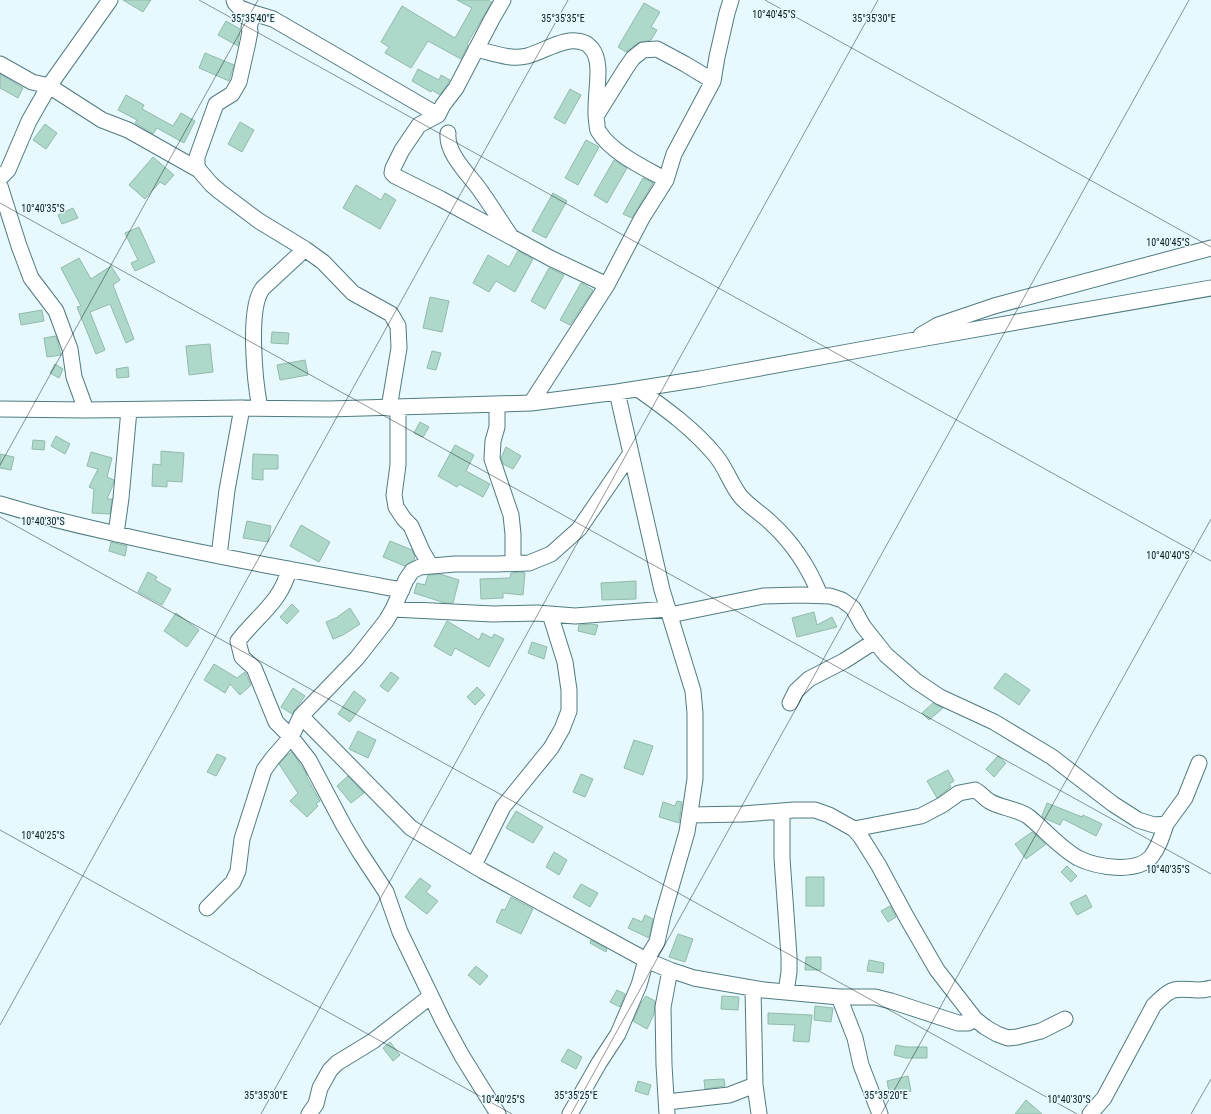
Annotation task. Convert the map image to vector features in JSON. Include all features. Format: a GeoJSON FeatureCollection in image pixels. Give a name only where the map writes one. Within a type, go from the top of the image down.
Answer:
{"type":"FeatureCollection","features":[{"type":"Feature","properties":{"kind":"street"},"geometry":{"type":"LineString","coordinates":[[0,178],[8,170],[29,121],[49,86],[110,0]]}},
{"type":"Feature","properties":{"kind":"street"},"geometry":{"type":"LineString","coordinates":[[234,0],[234,3],[240,8],[273,19],[438,114]]}},
{"type":"Feature","properties":{"kind":"street"},"geometry":{"type":"LineString","coordinates":[[503,0],[456,88],[438,114],[419,125],[402,150],[392,173],[395,176],[550,258],[607,285]]}},
{"type":"Feature","properties":{"kind":"street"},"geometry":{"type":"LineString","coordinates":[[531,403],[607,285],[642,218],[666,180],[674,154],[713,82],[717,57],[731,0]]}},
{"type":"Feature","properties":{"kind":"street"},"geometry":{"type":"LineString","coordinates":[[199,170],[197,165],[197,157],[216,104],[232,94],[239,82],[253,13]]}},
{"type":"Feature","properties":{"kind":"street"},"geometry":{"type":"LineString","coordinates":[[476,49],[514,57],[527,56],[572,40],[587,44],[595,54],[598,64],[595,116],[598,132],[619,152],[666,180]]}},
{"type":"Feature","properties":{"kind":"street"},"geometry":{"type":"LineString","coordinates":[[595,116],[633,58],[643,50],[657,49],[685,64],[713,82]]}},
{"type":"Feature","properties":{"kind":"street"},"geometry":{"type":"LineString","coordinates":[[0,64],[32,82],[49,86],[102,120],[134,133],[199,170],[211,184],[238,206],[323,262],[352,293],[391,314],[398,326],[399,348],[394,408],[398,465],[394,496],[396,507],[404,520],[412,526],[422,551],[431,566]]}},
{"type":"Feature","properties":{"kind":"street"},"geometry":{"type":"LineString","coordinates":[[448,133],[448,144],[461,166],[477,186],[512,238]]}},
{"type":"Feature","properties":{"kind":"street"},"geometry":{"type":"LineString","coordinates":[[0,186],[31,278],[56,311],[70,349],[74,377],[86,410]]}},
{"type":"Feature","properties":{"kind":"street"},"geometry":{"type":"LineString","coordinates":[[909,341],[938,325],[994,306],[1211,248]]}},
{"type":"Feature","properties":{"kind":"street"},"geometry":{"type":"LineString","coordinates":[[260,408],[256,386],[254,349],[256,312],[259,293],[305,249]]}},
{"type":"Feature","properties":{"kind":"street"},"geometry":{"type":"LineString","coordinates":[[0,409],[330,409],[531,403],[617,392],[700,379],[1211,288]]}},
{"type":"Feature","properties":{"kind":"street"},"geometry":{"type":"LineString","coordinates":[[638,389],[685,425],[717,456],[741,497],[793,545],[815,582],[820,595]]}},
{"type":"Feature","properties":{"kind":"street"},"geometry":{"type":"LineString","coordinates":[[570,1114],[618,1034],[639,985],[646,960],[654,950],[657,942],[690,815],[695,779],[695,713],[693,691],[669,612],[652,548],[617,392]]}},
{"type":"Feature","properties":{"kind":"street"},"geometry":{"type":"LineString","coordinates":[[498,404],[497,427],[493,441],[492,459],[511,515],[513,534],[513,563]]}},
{"type":"Feature","properties":{"kind":"street"},"geometry":{"type":"LineString","coordinates":[[219,556],[227,490],[242,408]]}},
{"type":"Feature","properties":{"kind":"street"},"geometry":{"type":"LineString","coordinates":[[116,534],[121,498],[129,410]]}},
{"type":"Feature","properties":{"kind":"street"},"geometry":{"type":"LineString","coordinates":[[207,908],[233,882],[238,871],[242,839],[264,770],[291,737],[301,716],[357,658],[386,621],[412,571],[420,567],[455,564],[529,563],[551,554],[579,529],[631,453]]}},
{"type":"Feature","properties":{"kind":"street"},"geometry":{"type":"LineString","coordinates":[[0,504],[28,513],[116,534],[219,556],[402,590]]}},
{"type":"Feature","properties":{"kind":"street"},"geometry":{"type":"LineString","coordinates":[[289,569],[286,581],[278,597],[246,629],[238,641],[242,657],[254,668],[276,722],[291,737],[309,760],[344,826],[386,892],[400,932],[443,1021],[462,1056],[498,1114]]}},
{"type":"Feature","properties":{"kind":"street"},"geometry":{"type":"LineString","coordinates":[[393,609],[464,613],[537,613],[575,616],[669,612],[763,596],[830,596],[842,600],[853,608],[863,626],[886,655],[916,681],[940,697],[994,722],[1052,756],[1113,804],[1138,820],[1154,825],[1166,824]]}},
{"type":"Feature","properties":{"kind":"street"},"geometry":{"type":"LineString","coordinates":[[474,865],[503,807],[550,748],[562,729],[569,711],[569,690],[566,662],[550,614]]}},
{"type":"Feature","properties":{"kind":"street"},"geometry":{"type":"LineString","coordinates":[[790,703],[796,691],[809,679],[844,661],[875,641]]}},
{"type":"Feature","properties":{"kind":"street"},"geometry":{"type":"LineString","coordinates":[[301,716],[411,828],[474,865],[646,960],[694,978],[753,989],[839,997],[875,997],[892,1001],[958,1023],[968,1023],[975,1019]]}},
{"type":"Feature","properties":{"kind":"street"},"geometry":{"type":"LineString","coordinates":[[854,829],[921,816],[942,805],[959,793],[975,790],[989,801],[1028,816],[1050,837],[1079,858],[1104,866],[1127,867],[1141,864],[1150,858],[1160,844],[1166,824],[1185,798],[1199,763]]}},
{"type":"Feature","properties":{"kind":"street"},"geometry":{"type":"LineString","coordinates":[[690,815],[815,810],[829,815],[854,829],[879,866],[937,970],[975,1019],[991,1030],[1008,1038],[1041,1031],[1064,1020]]}},
{"type":"Feature","properties":{"kind":"street"},"geometry":{"type":"LineString","coordinates":[[782,811],[782,858],[789,956],[789,972],[786,992]]}},
{"type":"Feature","properties":{"kind":"street"},"geometry":{"type":"LineString","coordinates":[[670,970],[663,1007],[664,1065],[667,1108],[729,1095],[755,1085]]}},
{"type":"Feature","properties":{"kind":"street"},"geometry":{"type":"LineString","coordinates":[[1090,1114],[1104,1098],[1154,1005],[1166,994],[1174,990],[1205,991],[1211,988]]}},
{"type":"Feature","properties":{"kind":"street"},"geometry":{"type":"LineString","coordinates":[[753,989],[755,1085],[759,1114]]}},
{"type":"Feature","properties":{"kind":"street"},"geometry":{"type":"LineString","coordinates":[[309,1114],[316,1104],[320,1088],[337,1063],[373,1041],[431,996]]}},
{"type":"Feature","properties":{"kind":"street"},"geometry":{"type":"LineString","coordinates":[[839,997],[855,1038],[861,1065],[876,1114]]}},
{"type":"Feature","properties":{"kind":"building"},"geometry":{"type":"Polygon","coordinates":[[[123,0],[151,0],[143,12],[123,0]]]}},
{"type":"Feature","properties":{"kind":"building"},"geometry":{"type":"Polygon","coordinates":[[[457,0],[488,0],[492,2],[467,44],[468,45],[461,59],[428,41],[411,68],[385,53],[389,47],[381,42],[402,6],[455,38],[472,8],[457,0]]]}},
{"type":"Feature","properties":{"kind":"building"},"geometry":{"type":"Polygon","coordinates":[[[644,3],[660,12],[651,27],[657,30],[651,40],[638,43],[626,52],[618,47],[644,3]]]}},
{"type":"Feature","properties":{"kind":"building"},"geometry":{"type":"Polygon","coordinates":[[[226,21],[240,29],[238,46],[218,35],[226,21]]]}},
{"type":"Feature","properties":{"kind":"building"},"geometry":{"type":"Polygon","coordinates":[[[205,53],[234,65],[229,81],[199,68],[205,53]]]}},
{"type":"Feature","properties":{"kind":"building"},"geometry":{"type":"Polygon","coordinates":[[[418,69],[439,80],[441,75],[450,80],[440,95],[432,90],[431,92],[412,81],[418,69]]]}},
{"type":"Feature","properties":{"kind":"building"},"geometry":{"type":"Polygon","coordinates":[[[0,74],[23,88],[18,98],[0,88],[0,74]]]}},
{"type":"Feature","properties":{"kind":"building"},"geometry":{"type":"Polygon","coordinates":[[[570,89],[581,95],[565,124],[554,118],[570,89]]]}},
{"type":"Feature","properties":{"kind":"building"},"geometry":{"type":"Polygon","coordinates":[[[126,95],[144,105],[142,109],[173,126],[181,113],[195,121],[184,143],[157,128],[153,134],[135,123],[137,120],[118,110],[126,95]]]}},
{"type":"Feature","properties":{"kind":"building"},"geometry":{"type":"Polygon","coordinates":[[[240,122],[254,130],[242,152],[228,144],[240,122]]]}},
{"type":"Feature","properties":{"kind":"building"},"geometry":{"type":"Polygon","coordinates":[[[45,124],[57,133],[46,149],[33,140],[45,124]]]}},
{"type":"Feature","properties":{"kind":"building"},"geometry":{"type":"Polygon","coordinates":[[[586,140],[599,147],[578,185],[565,178],[586,140]]]}},
{"type":"Feature","properties":{"kind":"building"},"geometry":{"type":"Polygon","coordinates":[[[153,157],[174,175],[165,185],[160,182],[145,199],[129,185],[153,157]]]}},
{"type":"Feature","properties":{"kind":"building"},"geometry":{"type":"Polygon","coordinates":[[[614,160],[627,168],[607,203],[594,195],[614,160]]]}},
{"type":"Feature","properties":{"kind":"building"},"geometry":{"type":"Polygon","coordinates":[[[643,178],[653,183],[632,218],[623,214],[643,178]]]}},
{"type":"Feature","properties":{"kind":"building"},"geometry":{"type":"Polygon","coordinates":[[[356,185],[381,200],[385,193],[396,200],[380,229],[343,208],[356,185]]]}},
{"type":"Feature","properties":{"kind":"building"},"geometry":{"type":"Polygon","coordinates":[[[553,193],[567,201],[546,238],[532,231],[553,193]]]}},
{"type":"Feature","properties":{"kind":"building"},"geometry":{"type":"Polygon","coordinates":[[[73,208],[78,218],[62,224],[58,215],[73,208]]]}},
{"type":"Feature","properties":{"kind":"building"},"geometry":{"type":"Polygon","coordinates":[[[139,227],[155,262],[135,271],[131,263],[138,260],[125,233],[139,227]]]}},
{"type":"Feature","properties":{"kind":"building"},"geometry":{"type":"Polygon","coordinates":[[[518,251],[533,259],[515,292],[496,281],[489,292],[473,283],[488,255],[509,267],[518,251]]]}},
{"type":"Feature","properties":{"kind":"building"},"geometry":{"type":"Polygon","coordinates":[[[79,258],[91,279],[111,266],[120,280],[113,285],[134,339],[126,343],[110,304],[90,312],[105,350],[96,354],[77,307],[81,306],[61,268],[79,258]]]}},
{"type":"Feature","properties":{"kind":"building"},"geometry":{"type":"Polygon","coordinates":[[[549,268],[564,275],[545,309],[531,301],[549,268]]]}},
{"type":"Feature","properties":{"kind":"building"},"geometry":{"type":"Polygon","coordinates":[[[581,283],[593,290],[570,325],[560,320],[581,283]]]}},
{"type":"Feature","properties":{"kind":"building"},"geometry":{"type":"Polygon","coordinates":[[[430,297],[449,301],[442,332],[423,328],[430,297]]]}},
{"type":"Feature","properties":{"kind":"building"},"geometry":{"type":"Polygon","coordinates":[[[42,310],[44,321],[21,325],[19,314],[42,310]]]}},
{"type":"Feature","properties":{"kind":"building"},"geometry":{"type":"Polygon","coordinates":[[[272,332],[289,333],[288,344],[271,343],[272,332]]]}},
{"type":"Feature","properties":{"kind":"building"},"geometry":{"type":"Polygon","coordinates":[[[56,336],[61,355],[47,357],[44,338],[56,336]]]}},
{"type":"Feature","properties":{"kind":"building"},"geometry":{"type":"Polygon","coordinates":[[[210,344],[213,372],[189,375],[186,346],[210,344]]]}},
{"type":"Feature","properties":{"kind":"building"},"geometry":{"type":"Polygon","coordinates":[[[432,351],[441,353],[436,370],[427,368],[432,351]]]}},
{"type":"Feature","properties":{"kind":"building"},"geometry":{"type":"Polygon","coordinates":[[[305,360],[308,375],[280,380],[277,365],[305,360]]]}},
{"type":"Feature","properties":{"kind":"building"},"geometry":{"type":"Polygon","coordinates":[[[55,364],[63,369],[59,378],[50,373],[55,364]]]}},
{"type":"Feature","properties":{"kind":"building"},"geometry":{"type":"Polygon","coordinates":[[[128,367],[129,377],[117,378],[116,369],[128,367]]]}},
{"type":"Feature","properties":{"kind":"building"},"geometry":{"type":"Polygon","coordinates":[[[420,422],[429,427],[423,437],[414,433],[420,422]]]}},
{"type":"Feature","properties":{"kind":"building"},"geometry":{"type":"Polygon","coordinates":[[[56,436],[70,444],[65,454],[51,446],[56,436]]]}},
{"type":"Feature","properties":{"kind":"building"},"geometry":{"type":"Polygon","coordinates":[[[33,440],[45,441],[44,450],[32,449],[33,440]]]}},
{"type":"Feature","properties":{"kind":"building"},"geometry":{"type":"Polygon","coordinates":[[[455,445],[474,455],[466,471],[490,484],[483,497],[459,484],[457,487],[438,476],[455,445]]]}},
{"type":"Feature","properties":{"kind":"building"},"geometry":{"type":"Polygon","coordinates":[[[506,447],[521,456],[513,469],[503,464],[501,458],[506,447]]]}},
{"type":"Feature","properties":{"kind":"building"},"geometry":{"type":"Polygon","coordinates":[[[161,451],[184,453],[182,482],[167,481],[167,487],[152,486],[153,464],[161,465],[161,451]]]}},
{"type":"Feature","properties":{"kind":"building"},"geometry":{"type":"Polygon","coordinates":[[[91,452],[112,458],[107,477],[114,480],[107,499],[112,499],[110,514],[92,513],[94,489],[89,487],[98,469],[87,466],[91,452]]]}},
{"type":"Feature","properties":{"kind":"building"},"geometry":{"type":"Polygon","coordinates":[[[0,454],[14,457],[11,470],[0,468],[0,454]]]}},
{"type":"Feature","properties":{"kind":"building"},"geometry":{"type":"Polygon","coordinates":[[[253,454],[278,455],[278,469],[263,469],[263,480],[252,479],[253,454]]]}},
{"type":"Feature","properties":{"kind":"building"},"geometry":{"type":"Polygon","coordinates":[[[247,521],[271,526],[268,542],[243,538],[247,521]]]}},
{"type":"Feature","properties":{"kind":"building"},"geometry":{"type":"Polygon","coordinates":[[[301,525],[330,542],[319,562],[290,546],[301,525]]]}},
{"type":"Feature","properties":{"kind":"building"},"geometry":{"type":"Polygon","coordinates":[[[390,541],[412,550],[415,557],[414,560],[405,566],[383,557],[390,541]]]}},
{"type":"Feature","properties":{"kind":"building"},"geometry":{"type":"Polygon","coordinates":[[[111,542],[127,546],[125,556],[109,551],[111,542]]]}},
{"type":"Feature","properties":{"kind":"building"},"geometry":{"type":"Polygon","coordinates":[[[148,572],[157,577],[155,580],[171,589],[162,605],[138,592],[148,572]]]}},
{"type":"Feature","properties":{"kind":"building"},"geometry":{"type":"Polygon","coordinates":[[[511,573],[525,573],[523,595],[503,593],[503,598],[481,599],[480,579],[510,578],[511,573]]]}},
{"type":"Feature","properties":{"kind":"building"},"geometry":{"type":"Polygon","coordinates":[[[440,574],[459,580],[453,603],[445,603],[414,593],[417,583],[425,585],[428,575],[440,574]]]}},
{"type":"Feature","properties":{"kind":"building"},"geometry":{"type":"Polygon","coordinates":[[[636,581],[636,599],[602,600],[601,583],[636,581]]]}},
{"type":"Feature","properties":{"kind":"building"},"geometry":{"type":"Polygon","coordinates":[[[292,604],[299,611],[287,624],[280,617],[292,604]]]}},
{"type":"Feature","properties":{"kind":"building"},"geometry":{"type":"Polygon","coordinates":[[[350,608],[360,624],[343,635],[333,639],[326,622],[336,618],[350,608]]]}},
{"type":"Feature","properties":{"kind":"building"},"geometry":{"type":"Polygon","coordinates":[[[814,612],[817,625],[832,617],[837,627],[797,637],[792,618],[814,612]]]}},
{"type":"Feature","properties":{"kind":"building"},"geometry":{"type":"Polygon","coordinates":[[[176,613],[199,630],[187,647],[164,631],[176,613]]]}},
{"type":"Feature","properties":{"kind":"building"},"geometry":{"type":"Polygon","coordinates":[[[447,621],[479,640],[482,633],[492,638],[494,634],[504,639],[489,667],[455,648],[451,656],[434,646],[447,621]]]}},
{"type":"Feature","properties":{"kind":"building"},"geometry":{"type":"Polygon","coordinates":[[[579,625],[598,625],[595,635],[578,631],[579,625]]]}},
{"type":"Feature","properties":{"kind":"building"},"geometry":{"type":"Polygon","coordinates":[[[532,642],[547,647],[544,659],[528,653],[532,642]]]}},
{"type":"Feature","properties":{"kind":"building"},"geometry":{"type":"Polygon","coordinates":[[[214,664],[237,678],[245,672],[251,685],[240,695],[230,684],[225,693],[204,680],[214,664]]]}},
{"type":"Feature","properties":{"kind":"building"},"geometry":{"type":"Polygon","coordinates":[[[391,672],[399,678],[388,692],[380,686],[391,672]]]}},
{"type":"Feature","properties":{"kind":"building"},"geometry":{"type":"Polygon","coordinates":[[[1005,673],[1030,690],[1019,705],[994,688],[1005,673]]]}},
{"type":"Feature","properties":{"kind":"building"},"geometry":{"type":"Polygon","coordinates":[[[477,687],[485,695],[475,705],[467,697],[477,687]]]}},
{"type":"Feature","properties":{"kind":"building"},"geometry":{"type":"Polygon","coordinates":[[[293,688],[305,696],[292,714],[281,707],[293,688]]]}},
{"type":"Feature","properties":{"kind":"building"},"geometry":{"type":"Polygon","coordinates":[[[354,691],[366,700],[350,722],[338,714],[354,691]]]}},
{"type":"Feature","properties":{"kind":"building"},"geometry":{"type":"Polygon","coordinates":[[[933,703],[943,708],[929,720],[922,713],[933,703]]]}},
{"type":"Feature","properties":{"kind":"building"},"geometry":{"type":"Polygon","coordinates":[[[358,731],[376,740],[368,758],[349,749],[358,731]]]}},
{"type":"Feature","properties":{"kind":"building"},"geometry":{"type":"Polygon","coordinates":[[[634,740],[653,746],[643,775],[624,768],[634,740]]]}},
{"type":"Feature","properties":{"kind":"building"},"geometry":{"type":"Polygon","coordinates":[[[292,752],[307,775],[306,776],[320,801],[316,804],[318,806],[307,817],[290,801],[298,793],[279,764],[292,752]]]}},
{"type":"Feature","properties":{"kind":"building"},"geometry":{"type":"Polygon","coordinates":[[[217,754],[226,758],[216,776],[207,772],[217,754]]]}},
{"type":"Feature","properties":{"kind":"building"},"geometry":{"type":"Polygon","coordinates":[[[998,756],[1006,763],[994,777],[986,769],[998,756]]]}},
{"type":"Feature","properties":{"kind":"building"},"geometry":{"type":"Polygon","coordinates":[[[948,770],[954,781],[949,784],[951,787],[937,798],[927,781],[948,770]]]}},
{"type":"Feature","properties":{"kind":"building"},"geometry":{"type":"Polygon","coordinates":[[[581,774],[593,779],[585,797],[573,792],[581,774]]]}},
{"type":"Feature","properties":{"kind":"building"},"geometry":{"type":"Polygon","coordinates":[[[348,776],[364,793],[351,803],[337,786],[348,776]]]}},
{"type":"Feature","properties":{"kind":"building"},"geometry":{"type":"Polygon","coordinates":[[[677,801],[682,802],[679,823],[659,817],[663,802],[675,806],[677,801]]]}},
{"type":"Feature","properties":{"kind":"building"},"geometry":{"type":"Polygon","coordinates":[[[1047,803],[1082,817],[1083,815],[1102,824],[1096,836],[1063,819],[1060,825],[1044,818],[1042,816],[1047,803]]]}},
{"type":"Feature","properties":{"kind":"building"},"geometry":{"type":"Polygon","coordinates":[[[516,811],[543,827],[533,843],[506,828],[516,811]]]}},
{"type":"Feature","properties":{"kind":"building"},"geometry":{"type":"Polygon","coordinates":[[[1032,832],[1046,844],[1026,859],[1015,844],[1032,832]]]}},
{"type":"Feature","properties":{"kind":"building"},"geometry":{"type":"Polygon","coordinates":[[[554,852],[567,860],[559,875],[546,867],[554,852]]]}},
{"type":"Feature","properties":{"kind":"building"},"geometry":{"type":"Polygon","coordinates":[[[1067,866],[1077,876],[1071,882],[1061,872],[1067,866]]]}},
{"type":"Feature","properties":{"kind":"building"},"geometry":{"type":"Polygon","coordinates":[[[806,877],[824,877],[824,906],[806,906],[806,877]]]}},
{"type":"Feature","properties":{"kind":"building"},"geometry":{"type":"Polygon","coordinates":[[[420,878],[431,886],[426,892],[438,901],[427,914],[405,897],[420,878]]]}},
{"type":"Feature","properties":{"kind":"building"},"geometry":{"type":"Polygon","coordinates":[[[581,884],[598,893],[590,907],[573,897],[581,884]]]}},
{"type":"Feature","properties":{"kind":"building"},"geometry":{"type":"Polygon","coordinates":[[[1086,895],[1092,907],[1077,915],[1070,903],[1086,895]]]}},
{"type":"Feature","properties":{"kind":"building"},"geometry":{"type":"Polygon","coordinates":[[[511,897],[533,909],[521,934],[496,922],[502,909],[505,910],[511,897]]]}},
{"type":"Feature","properties":{"kind":"building"},"geometry":{"type":"Polygon","coordinates":[[[890,906],[896,917],[888,922],[881,911],[890,906]]]}},
{"type":"Feature","properties":{"kind":"building"},"geometry":{"type":"Polygon","coordinates":[[[645,915],[653,919],[649,938],[628,928],[633,918],[642,922],[645,915]]]}},
{"type":"Feature","properties":{"kind":"building"},"geometry":{"type":"Polygon","coordinates":[[[678,934],[693,939],[685,962],[669,957],[678,934]]]}},
{"type":"Feature","properties":{"kind":"building"},"geometry":{"type":"Polygon","coordinates":[[[591,940],[607,949],[606,952],[590,943],[591,940]]]}},
{"type":"Feature","properties":{"kind":"building"},"geometry":{"type":"Polygon","coordinates":[[[806,957],[821,957],[821,970],[805,970],[806,957]]]}},
{"type":"Feature","properties":{"kind":"building"},"geometry":{"type":"Polygon","coordinates":[[[869,960],[884,963],[883,973],[867,971],[869,960]]]}},
{"type":"Feature","properties":{"kind":"building"},"geometry":{"type":"Polygon","coordinates":[[[476,966],[488,976],[480,985],[468,975],[476,966]]]}},
{"type":"Feature","properties":{"kind":"building"},"geometry":{"type":"Polygon","coordinates":[[[617,990],[625,994],[620,1007],[610,1002],[617,990]]]}},
{"type":"Feature","properties":{"kind":"building"},"geometry":{"type":"Polygon","coordinates":[[[646,996],[655,1001],[654,1014],[647,1029],[633,1021],[641,1003],[646,996]]]}},
{"type":"Feature","properties":{"kind":"building"},"geometry":{"type":"Polygon","coordinates":[[[722,996],[739,997],[738,1010],[721,1009],[722,996]]]}},
{"type":"Feature","properties":{"kind":"building"},"geometry":{"type":"Polygon","coordinates":[[[815,1006],[833,1008],[831,1022],[814,1020],[815,1006]]]}},
{"type":"Feature","properties":{"kind":"building"},"geometry":{"type":"Polygon","coordinates":[[[768,1013],[812,1015],[809,1042],[793,1041],[795,1025],[768,1024],[768,1013]]]}},
{"type":"Feature","properties":{"kind":"building"},"geometry":{"type":"Polygon","coordinates":[[[390,1042],[400,1055],[393,1061],[383,1048],[390,1042]]]}},
{"type":"Feature","properties":{"kind":"building"},"geometry":{"type":"Polygon","coordinates":[[[896,1045],[906,1047],[927,1047],[927,1058],[906,1058],[894,1055],[896,1045]]]}},
{"type":"Feature","properties":{"kind":"building"},"geometry":{"type":"Polygon","coordinates":[[[568,1049],[582,1057],[576,1069],[561,1061],[568,1049]]]}},
{"type":"Feature","properties":{"kind":"building"},"geometry":{"type":"Polygon","coordinates":[[[908,1076],[911,1091],[890,1096],[887,1081],[908,1076]]]}},
{"type":"Feature","properties":{"kind":"building"},"geometry":{"type":"Polygon","coordinates":[[[724,1079],[725,1086],[705,1089],[704,1080],[724,1079]]]}},
{"type":"Feature","properties":{"kind":"building"},"geometry":{"type":"Polygon","coordinates":[[[638,1081],[651,1085],[648,1095],[635,1091],[638,1081]]]}},
{"type":"Feature","properties":{"kind":"building"},"geometry":{"type":"Polygon","coordinates":[[[1026,1100],[1042,1114],[1015,1114],[1026,1100]]]}}]}
